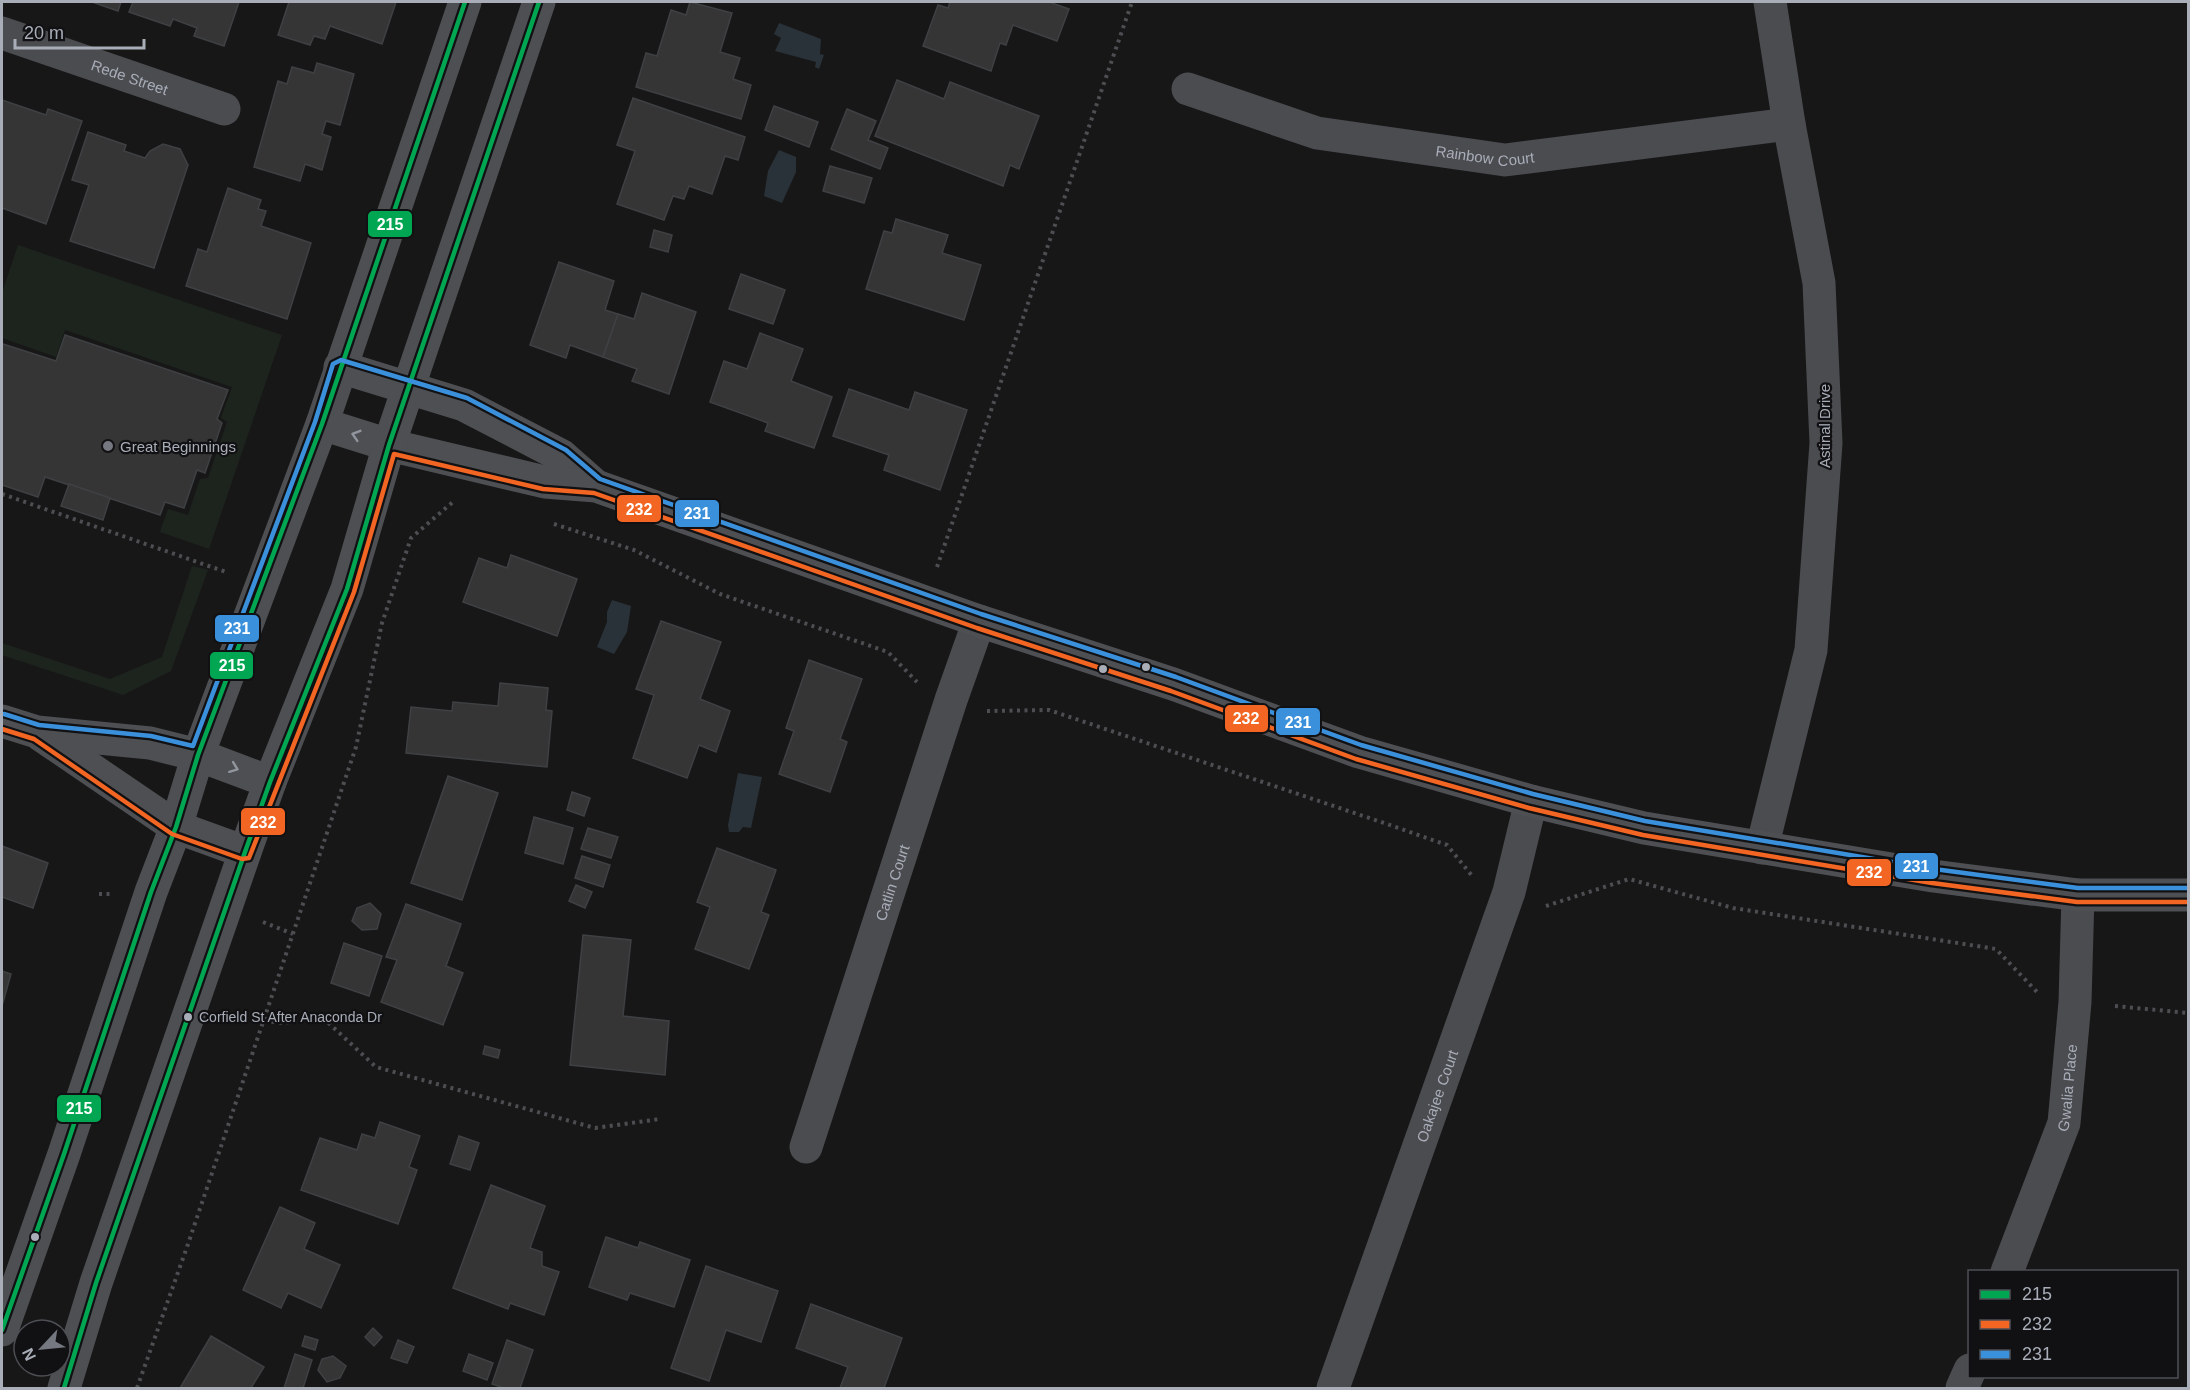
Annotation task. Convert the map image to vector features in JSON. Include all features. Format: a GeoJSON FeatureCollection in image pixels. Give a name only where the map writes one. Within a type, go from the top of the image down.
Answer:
{"type":"FeatureCollection","features":[{"type":"Feature","properties":{"kind":"main road"},"geometry":{"type":"LineString","coordinates":[[2,1330],[64,1154],[151,892],[176,827],[198,755],[322,424],[339,367],[465,2]]}},
{"type":"Feature","properties":{"kind":"main road"},"geometry":{"type":"LineString","coordinates":[[64,1389],[96,1283],[245,852],[270,782],[347,589],[389,445],[539,2]]}},
{"type":"Feature","properties":{"kind":"main road"},"geometry":{"type":"LineString","coordinates":[[339,367],[464,405],[562,456],[596,486]]}},
{"type":"Feature","properties":{"kind":"main road"},"geometry":{"type":"LineString","coordinates":[[322,424],[389,445],[545,482],[596,486],[979,621],[1173,684],[1359,752],[1531,801],[1644,828],[1934,876],[2078,895],[2188,895]]}},
{"type":"Feature","properties":{"kind":"main road"},"geometry":{"type":"LineString","coordinates":[[2,721],[37,732],[150,743],[198,755],[270,782]]}},
{"type":"Feature","properties":{"kind":"main road"},"geometry":{"type":"LineString","coordinates":[[37,732],[176,827],[245,852]]}},
{"type":"Feature","properties":{"kind":"street","name":"Astinal Drive"},"geometry":{"type":"LineString","coordinates":[[1762,848],[1811,650],[1826,443],[1819,283],[1789,124],[1770,2]]}},
{"type":"Feature","properties":{"kind":"street","name":"Rede Street"},"geometry":{"type":"LineString","coordinates":[[2,33],[224,109]]}},
{"type":"Feature","properties":{"kind":"street","name":"Rainbow Court"},"geometry":{"type":"LineString","coordinates":[[1188,89],[1317,133],[1505,160],[1789,124]]}},
{"type":"Feature","properties":{"kind":"street","name":"Catlin Court"},"geometry":{"type":"LineString","coordinates":[[806,1147],[951,700],[979,621]]}},
{"type":"Feature","properties":{"kind":"street","name":"Oakajee Court"},"geometry":{"type":"LineString","coordinates":[[1333,1389],[1509,892],[1531,801]]}},
{"type":"Feature","properties":{"kind":"street","name":"Gwalia Place"},"geometry":{"type":"LineString","coordinates":[[2008,1270],[2064,1124],[2075,1002],[2078,895]]}},
{"type":"Feature","properties":{"kind":"street"},"geometry":{"type":"LineString","coordinates":[[1962,1389],[1968,1375]]}},
{"type":"Feature","properties":{"kind":"path"},"geometry":{"type":"LineString","coordinates":[[925,601],[1132,2]]}},
{"type":"Feature","properties":{"kind":"path"},"geometry":{"type":"LineString","coordinates":[[2,494],[227,572]]}},
{"type":"Feature","properties":{"kind":"path"},"geometry":{"type":"LineString","coordinates":[[137,1389],[356,747],[382,623],[411,538],[462,495]]}},
{"type":"Feature","properties":{"kind":"path"},"geometry":{"type":"LineString","coordinates":[[548,522],[634,550],[720,594],[888,652],[922,687],[979,711],[1048,710],[1447,844],[1473,878],[1546,906],[1629,879],[1733,908],[1996,949],[2035,991],[2075,1002],[2188,1012]]}},
{"type":"Feature","properties":{"kind":"path"},"geometry":{"type":"LineString","coordinates":[[264,1021],[284,1023],[321,1016],[376,1067],[595,1128],[660,1119]]}},
{"type":"Feature","properties":{"kind":"shaded area"},"geometry":{"type":"Polygon","coordinates":[[[779,23],[821,39],[820,54],[824,55],[819,69],[815,67],[816,62],[775,51],[781,38],[774,34],[779,23]]]}},
{"type":"Feature","properties":{"kind":"shaded area"},"geometry":{"type":"Polygon","coordinates":[[[779,150],[796,157],[796,172],[782,203],[764,196],[768,171],[779,150]]]}},
{"type":"Feature","properties":{"kind":"shaded area"},"geometry":{"type":"Polygon","coordinates":[[[18,245],[282,335],[209,549],[160,532],[168,509],[188,515],[200,479],[208,478],[227,422],[221,418],[232,387],[65,330],[56,357],[2,338],[2,293],[18,245]]]}},
{"type":"Feature","properties":{"kind":"shaded area"},"geometry":{"type":"Polygon","coordinates":[[[192,566],[208,570],[171,671],[123,695],[2,655],[2,643],[110,679],[162,657],[192,566]]]}},
{"type":"Feature","properties":{"kind":"shaded area"},"geometry":{"type":"Polygon","coordinates":[[[612,600],[631,606],[627,632],[614,654],[597,647],[607,622],[607,612],[612,600]]]}},
{"type":"Feature","properties":{"kind":"shaded area"},"geometry":{"type":"Polygon","coordinates":[[[738,773],[762,777],[751,828],[743,827],[739,832],[729,832],[728,825],[738,773]]]}},
{"type":"Feature","properties":{"kind":"building"},"geometry":{"type":"Polygon","coordinates":[[[92,2],[121,2],[118,11],[92,2]]]}},
{"type":"Feature","properties":{"kind":"building"},"geometry":{"type":"Polygon","coordinates":[[[133,2],[239,2],[224,46],[194,36],[197,28],[173,19],[170,26],[129,12],[133,2]]]}},
{"type":"Feature","properties":{"kind":"building"},"geometry":{"type":"Polygon","coordinates":[[[289,2],[396,2],[382,44],[330,26],[325,39],[314,36],[310,45],[278,35],[289,2]]]}},
{"type":"Feature","properties":{"kind":"building"},"geometry":{"type":"Polygon","coordinates":[[[690,2],[732,13],[720,52],[740,58],[733,79],[751,85],[741,119],[636,87],[646,53],[657,56],[671,10],[686,15],[690,2]]]}},
{"type":"Feature","properties":{"kind":"building"},"geometry":{"type":"Polygon","coordinates":[[[950,2],[1049,2],[1069,9],[1057,41],[1013,25],[1006,45],[1000,43],[991,71],[923,46],[938,5],[948,8],[950,2]]]}},
{"type":"Feature","properties":{"kind":"building"},"geometry":{"type":"Polygon","coordinates":[[[317,63],[354,74],[340,125],[326,121],[322,134],[331,137],[322,170],[305,164],[300,181],[254,167],[278,81],[287,84],[292,67],[314,73],[317,63]]]}},
{"type":"Feature","properties":{"kind":"building"},"geometry":{"type":"Polygon","coordinates":[[[897,80],[944,99],[950,82],[1039,116],[1019,169],[1010,165],[1003,186],[875,136],[897,80]]]}},
{"type":"Feature","properties":{"kind":"building"},"geometry":{"type":"Polygon","coordinates":[[[633,98],[745,137],[738,160],[725,156],[712,194],[689,186],[684,199],[673,196],[664,220],[617,204],[635,151],[617,145],[633,98]]]}},
{"type":"Feature","properties":{"kind":"building"},"geometry":{"type":"Polygon","coordinates":[[[2,100],[46,115],[48,109],[82,121],[46,224],[2,208],[2,100]]]}},
{"type":"Feature","properties":{"kind":"building"},"geometry":{"type":"Polygon","coordinates":[[[774,106],[818,122],[809,147],[765,130],[774,106]]]}},
{"type":"Feature","properties":{"kind":"building"},"geometry":{"type":"Polygon","coordinates":[[[847,109],[876,121],[868,140],[888,148],[880,169],[831,149],[847,109]]]}},
{"type":"Feature","properties":{"kind":"building"},"geometry":{"type":"Polygon","coordinates":[[[88,132],[126,145],[124,151],[145,158],[150,151],[163,144],[180,149],[188,165],[154,268],[70,241],[89,185],[72,180],[88,132]]]}},
{"type":"Feature","properties":{"kind":"building"},"geometry":{"type":"Polygon","coordinates":[[[830,166],[872,178],[864,203],[823,191],[830,166]]]}},
{"type":"Feature","properties":{"kind":"building"},"geometry":{"type":"Polygon","coordinates":[[[228,188],[261,200],[258,209],[266,211],[261,226],[311,243],[287,319],[186,286],[198,249],[207,252],[228,188]]]}},
{"type":"Feature","properties":{"kind":"building"},"geometry":{"type":"Polygon","coordinates":[[[896,219],[948,235],[942,253],[981,265],[964,320],[866,289],[884,231],[892,233],[896,219]]]}},
{"type":"Feature","properties":{"kind":"building"},"geometry":{"type":"Polygon","coordinates":[[[654,230],[672,235],[668,252],[650,247],[654,230]]]}},
{"type":"Feature","properties":{"kind":"building"},"geometry":{"type":"Polygon","coordinates":[[[559,262],[614,281],[605,310],[618,314],[603,357],[570,345],[566,358],[530,345],[559,262]]]}},
{"type":"Feature","properties":{"kind":"building"},"geometry":{"type":"Polygon","coordinates":[[[741,274],[785,290],[773,324],[729,309],[741,274]]]}},
{"type":"Feature","properties":{"kind":"building"},"geometry":{"type":"Polygon","coordinates":[[[642,293],[696,312],[669,394],[632,381],[637,369],[603,357],[618,314],[634,319],[642,293]]]}},
{"type":"Feature","properties":{"kind":"building"},"geometry":{"type":"Polygon","coordinates":[[[760,333],[803,349],[791,381],[832,397],[814,448],[765,431],[768,423],[710,402],[724,361],[747,369],[760,333]]]}},
{"type":"Feature","properties":{"kind":"building","name":"Great Beginnings"},"geometry":{"type":"Polygon","coordinates":[[[65,335],[228,390],[217,419],[222,423],[205,473],[197,470],[184,508],[165,502],[160,515],[45,477],[38,497],[2,485],[3,344],[56,361],[65,335]]]}},
{"type":"Feature","properties":{"kind":"building"},"geometry":{"type":"Polygon","coordinates":[[[849,389],[909,410],[915,392],[967,410],[940,490],[884,470],[889,455],[833,436],[849,389]]]}},
{"type":"Feature","properties":{"kind":"building"},"geometry":{"type":"Polygon","coordinates":[[[69,484],[110,498],[103,520],[61,506],[69,484]]]}},
{"type":"Feature","properties":{"kind":"building"},"geometry":{"type":"Polygon","coordinates":[[[511,555],[577,579],[557,636],[463,602],[479,558],[507,568],[511,555]]]}},
{"type":"Feature","properties":{"kind":"building"},"geometry":{"type":"Polygon","coordinates":[[[661,621],[721,642],[700,699],[730,711],[716,752],[699,745],[687,778],[633,758],[654,695],[636,689],[661,621]]]}},
{"type":"Feature","properties":{"kind":"building"},"geometry":{"type":"Polygon","coordinates":[[[809,660],[862,679],[840,739],[847,742],[830,792],[779,774],[794,731],[786,728],[809,660]]]}},
{"type":"Feature","properties":{"kind":"building"},"geometry":{"type":"Polygon","coordinates":[[[500,683],[548,688],[546,710],[552,711],[547,767],[406,753],[411,707],[452,711],[453,702],[498,706],[500,683]]]}},
{"type":"Feature","properties":{"kind":"building"},"geometry":{"type":"Polygon","coordinates":[[[448,776],[498,793],[462,900],[411,883],[448,776]]]}},
{"type":"Feature","properties":{"kind":"building"},"geometry":{"type":"Polygon","coordinates":[[[572,792],[590,798],[584,816],[567,810],[572,792]]]}},
{"type":"Feature","properties":{"kind":"building"},"geometry":{"type":"Polygon","coordinates":[[[534,817],[573,828],[563,864],[525,853],[534,817]]]}},
{"type":"Feature","properties":{"kind":"building"},"geometry":{"type":"Polygon","coordinates":[[[588,828],[618,837],[611,858],[581,849],[588,828]]]}},
{"type":"Feature","properties":{"kind":"building"},"geometry":{"type":"Polygon","coordinates":[[[2,846],[48,863],[33,908],[2,897],[2,846]]]}},
{"type":"Feature","properties":{"kind":"building"},"geometry":{"type":"Polygon","coordinates":[[[717,848],[776,870],[761,912],[769,915],[749,969],[695,949],[710,907],[697,902],[717,848]]]}},
{"type":"Feature","properties":{"kind":"building"},"geometry":{"type":"Polygon","coordinates":[[[582,856],[610,865],[603,887],[575,878],[582,856]]]}},
{"type":"Feature","properties":{"kind":"building"},"geometry":{"type":"Polygon","coordinates":[[[576,885],[592,892],[585,908],[569,901],[576,885]]]}},
{"type":"Feature","properties":{"kind":"building"},"geometry":{"type":"Polygon","coordinates":[[[370,903],[381,914],[377,929],[362,930],[352,921],[357,908],[370,903]]]}},
{"type":"Feature","properties":{"kind":"building"},"geometry":{"type":"Polygon","coordinates":[[[406,904],[461,924],[446,966],[463,973],[443,1025],[381,1002],[397,960],[386,957],[406,904]]]}},
{"type":"Feature","properties":{"kind":"building"},"geometry":{"type":"Polygon","coordinates":[[[583,935],[631,940],[623,1016],[669,1021],[665,1075],[570,1065],[583,935]]]}},
{"type":"Feature","properties":{"kind":"building"},"geometry":{"type":"Polygon","coordinates":[[[344,943],[382,956],[369,996],[331,983],[344,943]]]}},
{"type":"Feature","properties":{"kind":"building"},"geometry":{"type":"Polygon","coordinates":[[[2,971],[11,974],[2,1006],[2,971]]]}},
{"type":"Feature","properties":{"kind":"building"},"geometry":{"type":"Polygon","coordinates":[[[485,1046],[500,1050],[498,1058],[483,1054],[485,1046]]]}},
{"type":"Feature","properties":{"kind":"building"},"geometry":{"type":"Polygon","coordinates":[[[380,1122],[420,1136],[409,1167],[417,1170],[398,1224],[301,1190],[320,1138],[357,1150],[362,1134],[375,1138],[380,1122]]]}},
{"type":"Feature","properties":{"kind":"building"},"geometry":{"type":"Polygon","coordinates":[[[459,1136],[479,1143],[470,1170],[450,1164],[459,1136]]]}},
{"type":"Feature","properties":{"kind":"building"},"geometry":{"type":"Polygon","coordinates":[[[491,1185],[545,1206],[530,1248],[542,1252],[542,1266],[559,1272],[544,1315],[510,1303],[508,1309],[453,1288],[491,1185]]]}},
{"type":"Feature","properties":{"kind":"building"},"geometry":{"type":"Polygon","coordinates":[[[280,1207],[315,1223],[304,1249],[340,1265],[321,1308],[288,1293],[281,1308],[243,1290],[280,1207]]]}},
{"type":"Feature","properties":{"kind":"building"},"geometry":{"type":"Polygon","coordinates":[[[606,1237],[638,1248],[640,1242],[690,1260],[674,1307],[630,1293],[627,1300],[589,1287],[606,1237]]]}},
{"type":"Feature","properties":{"kind":"building"},"geometry":{"type":"Polygon","coordinates":[[[706,1266],[778,1291],[761,1342],[726,1330],[709,1381],[671,1368],[706,1266]]]}},
{"type":"Feature","properties":{"kind":"building"},"geometry":{"type":"Polygon","coordinates":[[[811,1304],[902,1338],[884,1388],[840,1388],[848,1367],[796,1348],[811,1304]]]}},
{"type":"Feature","properties":{"kind":"building"},"geometry":{"type":"Polygon","coordinates":[[[373,1328],[382,1337],[374,1346],[365,1337],[373,1328]]]}},
{"type":"Feature","properties":{"kind":"building"},"geometry":{"type":"Polygon","coordinates":[[[211,1336],[264,1367],[251,1388],[180,1388],[211,1336]]]}},
{"type":"Feature","properties":{"kind":"building"},"geometry":{"type":"Polygon","coordinates":[[[305,1336],[318,1340],[315,1350],[302,1346],[305,1336]]]}},
{"type":"Feature","properties":{"kind":"building"},"geometry":{"type":"Polygon","coordinates":[[[398,1340],[414,1347],[407,1363],[391,1358],[398,1340]]]}},
{"type":"Feature","properties":{"kind":"building"},"geometry":{"type":"Polygon","coordinates":[[[507,1340],[533,1350],[520,1388],[504,1388],[492,1384],[507,1340]]]}},
{"type":"Feature","properties":{"kind":"building"},"geometry":{"type":"Polygon","coordinates":[[[295,1354],[312,1360],[303,1388],[284,1388],[295,1354]]]}},
{"type":"Feature","properties":{"kind":"building"},"geometry":{"type":"Polygon","coordinates":[[[469,1354],[493,1363],[487,1380],[463,1371],[469,1354]]]}},
{"type":"Feature","properties":{"kind":"building"},"geometry":{"type":"Polygon","coordinates":[[[333,1356],[346,1366],[340,1378],[327,1382],[318,1370],[322,1359],[333,1356]]]}},
{"type":"Feature","properties":{"kind":"transit line","name":"215"},"geometry":{"type":"LineString","coordinates":[[2,1330],[64,1154],[151,892],[176,827],[198,755],[322,424],[465,2]]}},
{"type":"Feature","properties":{"kind":"transit line","name":"215"},"geometry":{"type":"LineString","coordinates":[[64,1388],[96,1283],[245,852],[270,782],[347,589],[389,445],[539,2]]}},
{"type":"Feature","properties":{"kind":"transit line","name":"231"},"geometry":{"type":"LineString","coordinates":[[4,714],[39,725],[151,736],[193,746],[315,422],[333,364],[341,360],[467,398],[566,450],[600,479],[981,614],[1176,677],[1361,745],[1533,794],[1645,821],[1934,869],[2078,888],[2188,888]]}},
{"type":"Feature","properties":{"kind":"transit line","name":"232"},"geometry":{"type":"LineString","coordinates":[[2,729],[34,739],[172,834],[242,859],[249,858],[354,592],[394,454],[543,489],[594,493],[977,628],[1171,691],[1356,759],[1529,808],[1643,835],[1932,883],[2077,902],[2188,902]]}},
{"type":"Feature","properties":{"kind":"place","name":"Great Beginnings"},"geometry":{"type":"Point","coordinates":[108,446]}},
{"type":"Feature","properties":{"kind":"place","name":"Corfield St After Anaconda Dr"},"geometry":{"type":"Point","coordinates":[188,1017]}}]}
